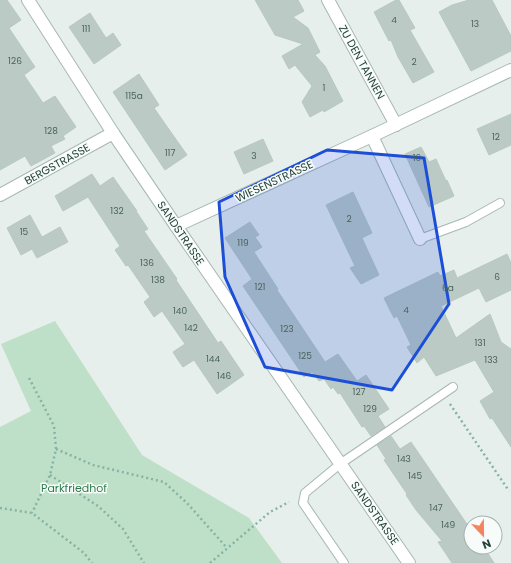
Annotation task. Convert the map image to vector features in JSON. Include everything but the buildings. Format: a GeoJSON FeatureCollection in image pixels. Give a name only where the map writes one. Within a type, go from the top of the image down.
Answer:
{"type":"FeatureCollection","features":[{"type":"Feature","properties":{"kind":"street","name":"SANDSTRASSE"},"geometry":{"type":"LineString","coordinates":[[28,0],[113,133],[409,563]]}},
{"type":"Feature","properties":{"kind":"street","name":"ZU DEN TANNEN"},"geometry":{"type":"LineString","coordinates":[[328,0],[396,125]]}},
{"type":"Feature","properties":{"kind":"street","name":"WIESENSTRASSE"},"geometry":{"type":"LineString","coordinates":[[176,226],[396,125],[511,70]]}},
{"type":"Feature","properties":{"kind":"street","name":"BERGSTRASSE"},"geometry":{"type":"LineString","coordinates":[[0,195],[113,133]]}},
{"type":"Feature","properties":{"kind":"street"},"geometry":{"type":"LineString","coordinates":[[372,136],[420,239]]}},
{"type":"Feature","properties":{"kind":"lane"},"geometry":{"type":"LineString","coordinates":[[420,239],[466,222],[500,203]]}},
{"type":"Feature","properties":{"kind":"lane"},"geometry":{"type":"LineString","coordinates":[[344,563],[303,503],[305,493],[340,464],[453,386]]}},
{"type":"Feature","properties":{"kind":"path"},"geometry":{"type":"LineString","coordinates":[[29,378],[54,426],[56,449],[50,475],[32,513]]}},
{"type":"Feature","properties":{"kind":"path"},"geometry":{"type":"LineString","coordinates":[[443,394],[509,491]]}},
{"type":"Feature","properties":{"kind":"path"},"geometry":{"type":"LineString","coordinates":[[56,449],[93,465],[164,482],[188,502],[227,548]]}},
{"type":"Feature","properties":{"kind":"path"},"geometry":{"type":"LineString","coordinates":[[50,475],[98,506],[124,529],[144,563]]}},
{"type":"Feature","properties":{"kind":"path"},"geometry":{"type":"LineString","coordinates":[[210,563],[270,512],[305,493]]}},
{"type":"Feature","properties":{"kind":"path"},"geometry":{"type":"LineString","coordinates":[[0,508],[32,513],[84,553],[92,563]]}},
{"type":"Feature","properties":{"kind":"highlighted area"},"geometry":{"type":"Polygon","coordinates":[[[327,150],[424,158],[449,304],[392,390],[265,367],[225,277],[219,202],[327,150]]]}},
{"type":"Feature","properties":{"kind":"green space","name":"Parkfriedhof"},"geometry":{"type":"Polygon","coordinates":[[[55,321],[142,455],[249,518],[282,563],[0,563],[0,427],[31,411],[1,344],[55,321]]]}}]}
